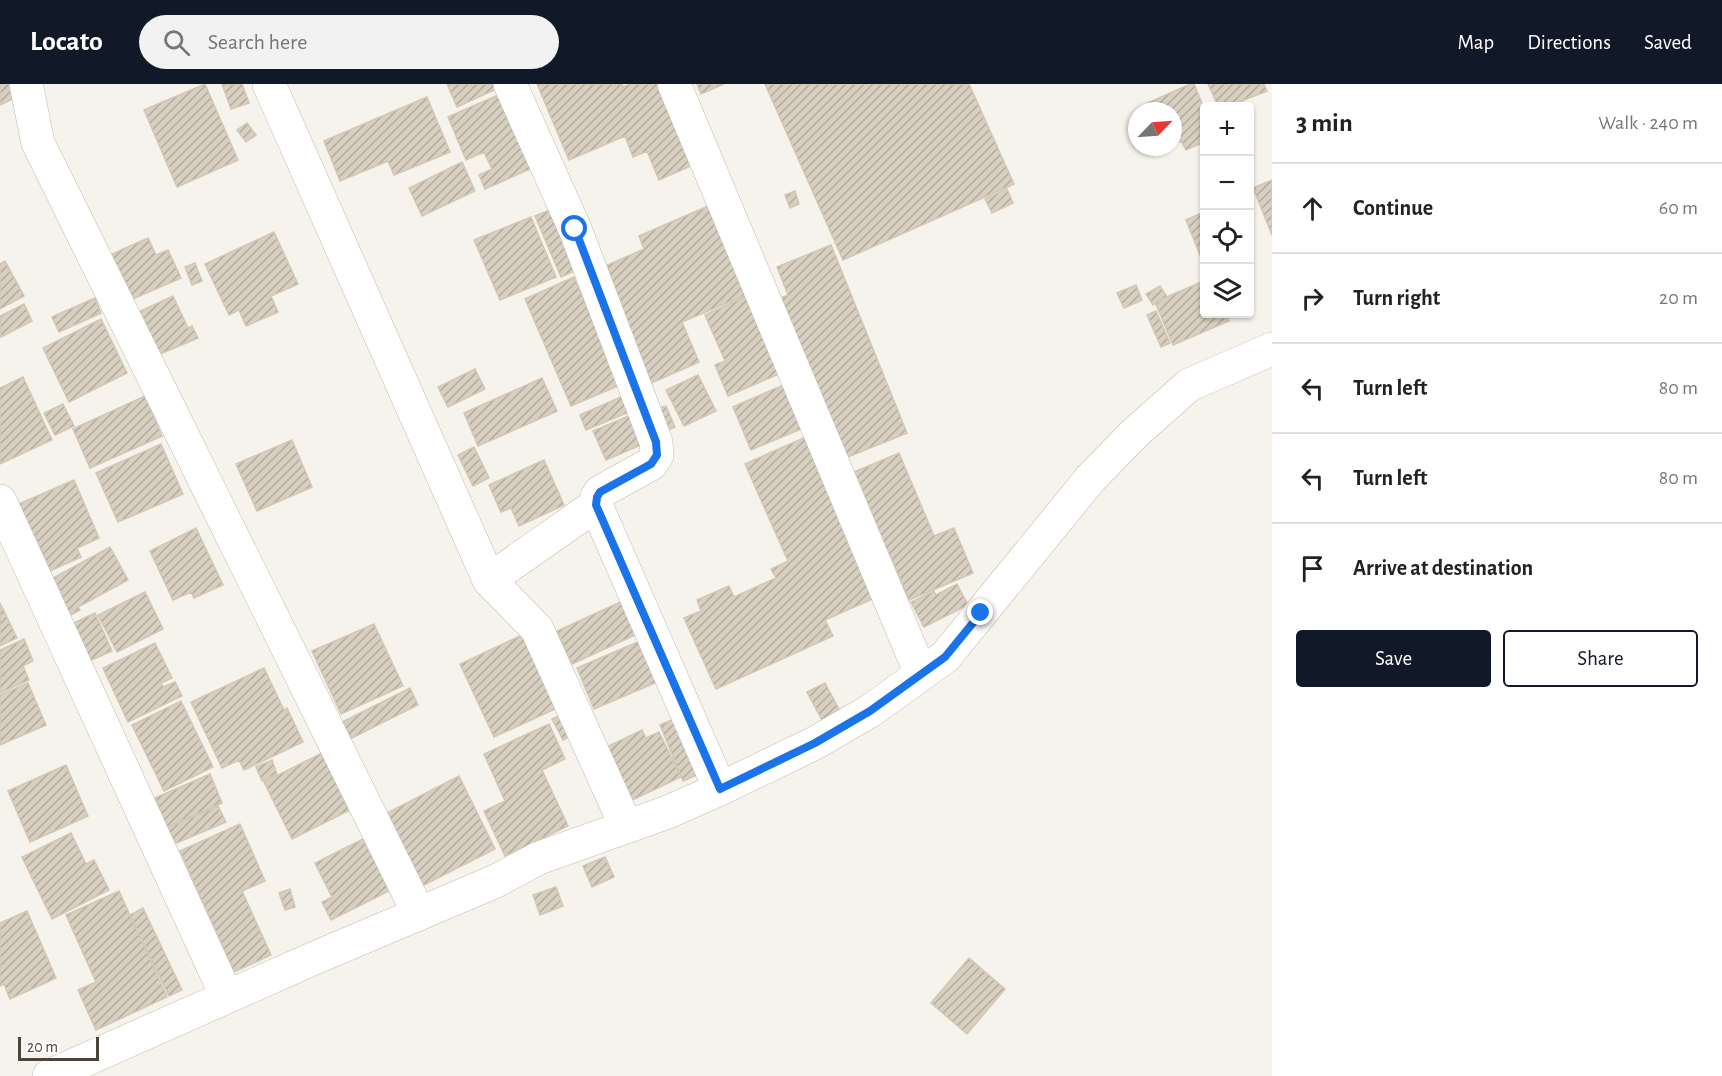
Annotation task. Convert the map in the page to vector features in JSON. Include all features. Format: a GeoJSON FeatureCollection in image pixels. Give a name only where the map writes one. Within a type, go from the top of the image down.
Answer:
{"type":"FeatureCollection","features":[{"type":"Feature","properties":{"kind":"street"},"geometry":{"type":"LineString","coordinates":[[26,84],[38,143],[419,914]]}},
{"type":"Feature","properties":{"kind":"street"},"geometry":{"type":"LineString","coordinates":[[269,84],[489,580],[537,629],[626,826]]}},
{"type":"Feature","properties":{"kind":"street"},"geometry":{"type":"LineString","coordinates":[[510,84],[575,229],[656,442],[657,455],[651,464],[600,492],[596,505],[720,789]]}},
{"type":"Feature","properties":{"kind":"street"},"geometry":{"type":"LineString","coordinates":[[674,84],[921,675]]}},
{"type":"Feature","properties":{"kind":"street"},"geometry":{"type":"LineString","coordinates":[[49,1076],[496,881],[539,858],[668,812],[720,789],[815,743],[870,711],[945,657],[1091,478],[1135,433],[1189,385],[1272,349]]}},
{"type":"Feature","properties":{"kind":"street"},"geometry":{"type":"LineString","coordinates":[[0,501],[227,997]]}},
{"type":"Feature","properties":{"kind":"street"},"geometry":{"type":"LineString","coordinates":[[489,580],[596,505]]}},
{"type":"Feature","properties":{"kind":"building"},"geometry":{"type":"Polygon","coordinates":[[[0,84],[9,84],[15,98],[0,105],[0,84]]]}},
{"type":"Feature","properties":{"kind":"building"},"geometry":{"type":"Polygon","coordinates":[[[205,84],[238,160],[177,187],[144,110],[205,84]]]}},
{"type":"Feature","properties":{"kind":"building"},"geometry":{"type":"Polygon","coordinates":[[[222,84],[242,84],[249,103],[231,109],[222,84]]]}},
{"type":"Feature","properties":{"kind":"building"},"geometry":{"type":"Polygon","coordinates":[[[447,84],[502,84],[503,86],[457,107],[447,84]]]}},
{"type":"Feature","properties":{"kind":"building"},"geometry":{"type":"Polygon","coordinates":[[[537,84],[622,84],[623,87],[630,84],[659,84],[700,162],[659,180],[647,151],[633,157],[625,136],[569,160],[537,84]]]}},
{"type":"Feature","properties":{"kind":"building"},"geometry":{"type":"Polygon","coordinates":[[[697,84],[724,84],[701,94],[697,84]]]}},
{"type":"Feature","properties":{"kind":"building"},"geometry":{"type":"Polygon","coordinates":[[[765,84],[969,84],[1014,184],[843,260],[765,84]]]}},
{"type":"Feature","properties":{"kind":"building"},"geometry":{"type":"Polygon","coordinates":[[[1194,84],[1202,102],[1200,144],[1186,150],[1182,143],[1182,102],[1150,102],[1194,84]]]}},
{"type":"Feature","properties":{"kind":"building"},"geometry":{"type":"Polygon","coordinates":[[[1208,84],[1264,84],[1267,91],[1239,102],[1216,102],[1208,84]]]}},
{"type":"Feature","properties":{"kind":"building"},"geometry":{"type":"Polygon","coordinates":[[[507,91],[539,165],[485,189],[479,175],[492,169],[484,152],[466,160],[448,117],[507,91]]]}},
{"type":"Feature","properties":{"kind":"building"},"geometry":{"type":"Polygon","coordinates":[[[427,97],[450,152],[394,175],[388,161],[340,181],[324,141],[427,97]]]}},
{"type":"Feature","properties":{"kind":"building"},"geometry":{"type":"Polygon","coordinates":[[[247,123],[256,135],[246,142],[237,130],[247,123]]]}},
{"type":"Feature","properties":{"kind":"building"},"geometry":{"type":"Polygon","coordinates":[[[462,162],[475,191],[422,216],[409,188],[462,162]]]}},
{"type":"Feature","properties":{"kind":"building"},"geometry":{"type":"Polygon","coordinates":[[[1272,180],[1272,235],[1254,190],[1254,188],[1272,180]]]}},
{"type":"Feature","properties":{"kind":"building"},"geometry":{"type":"Polygon","coordinates":[[[1007,189],[1013,203],[992,213],[985,199],[1007,189]]]}},
{"type":"Feature","properties":{"kind":"building"},"geometry":{"type":"Polygon","coordinates":[[[795,191],[799,204],[790,208],[785,195],[795,191]]]}},
{"type":"Feature","properties":{"kind":"building"},"geometry":{"type":"Polygon","coordinates":[[[715,203],[753,292],[682,322],[699,362],[649,384],[594,271],[644,249],[639,236],[715,203]]]}},
{"type":"Feature","properties":{"kind":"building"},"geometry":{"type":"Polygon","coordinates":[[[560,206],[586,266],[561,277],[535,216],[560,206]]]}},
{"type":"Feature","properties":{"kind":"building"},"geometry":{"type":"Polygon","coordinates":[[[1200,214],[1200,255],[1186,220],[1200,214]]]}},
{"type":"Feature","properties":{"kind":"building"},"geometry":{"type":"Polygon","coordinates":[[[531,217],[556,277],[500,300],[474,240],[531,217]]]}},
{"type":"Feature","properties":{"kind":"building"},"geometry":{"type":"Polygon","coordinates":[[[274,232],[298,284],[271,296],[278,312],[246,326],[239,310],[229,315],[205,264],[274,232]]]}},
{"type":"Feature","properties":{"kind":"building"},"geometry":{"type":"Polygon","coordinates":[[[148,238],[156,255],[168,250],[181,278],[121,304],[101,259],[148,238]]]}},
{"type":"Feature","properties":{"kind":"building"},"geometry":{"type":"Polygon","coordinates":[[[831,245],[907,433],[838,461],[776,300],[788,295],[777,267],[831,245]]]}},
{"type":"Feature","properties":{"kind":"building"},"geometry":{"type":"Polygon","coordinates":[[[5,261],[24,296],[0,309],[0,264],[5,261]]]}},
{"type":"Feature","properties":{"kind":"building"},"geometry":{"type":"Polygon","coordinates":[[[195,263],[202,281],[192,285],[185,267],[195,263]]]}},
{"type":"Feature","properties":{"kind":"building"},"geometry":{"type":"Polygon","coordinates":[[[574,277],[620,385],[571,406],[525,299],[574,277]]]}},
{"type":"Feature","properties":{"kind":"building"},"geometry":{"type":"Polygon","coordinates":[[[1200,283],[1200,318],[1227,318],[1229,321],[1173,345],[1155,302],[1200,283]]]}},
{"type":"Feature","properties":{"kind":"building"},"geometry":{"type":"Polygon","coordinates":[[[1136,285],[1142,300],[1124,308],[1117,293],[1136,285]]]}},
{"type":"Feature","properties":{"kind":"building"},"geometry":{"type":"Polygon","coordinates":[[[1160,286],[1167,297],[1153,305],[1146,294],[1160,286]]]}},
{"type":"Feature","properties":{"kind":"building"},"geometry":{"type":"Polygon","coordinates":[[[754,293],[788,370],[728,396],[715,365],[725,361],[705,315],[754,293]]]}},
{"type":"Feature","properties":{"kind":"building"},"geometry":{"type":"Polygon","coordinates":[[[173,296],[188,328],[192,326],[198,338],[153,357],[134,314],[173,296]]]}},
{"type":"Feature","properties":{"kind":"building"},"geometry":{"type":"Polygon","coordinates":[[[95,298],[101,313],[59,332],[52,317],[95,298]]]}},
{"type":"Feature","properties":{"kind":"building"},"geometry":{"type":"Polygon","coordinates":[[[24,304],[32,321],[1,337],[0,316],[24,304]]]}},
{"type":"Feature","properties":{"kind":"building"},"geometry":{"type":"Polygon","coordinates":[[[1156,311],[1170,343],[1161,347],[1147,315],[1156,311]]]}},
{"type":"Feature","properties":{"kind":"building"},"geometry":{"type":"Polygon","coordinates":[[[101,319],[127,373],[69,402],[43,348],[101,319]]]}},
{"type":"Feature","properties":{"kind":"building"},"geometry":{"type":"Polygon","coordinates":[[[475,369],[485,389],[448,407],[438,387],[475,369]]]}},
{"type":"Feature","properties":{"kind":"building"},"geometry":{"type":"Polygon","coordinates":[[[698,375],[716,411],[684,426],[666,390],[698,375]]]}},
{"type":"Feature","properties":{"kind":"building"},"geometry":{"type":"Polygon","coordinates":[[[23,377],[52,440],[0,464],[0,388],[23,377]]]}},
{"type":"Feature","properties":{"kind":"building"},"geometry":{"type":"Polygon","coordinates":[[[542,378],[557,411],[478,446],[464,413],[542,378]]]}},
{"type":"Feature","properties":{"kind":"building"},"geometry":{"type":"Polygon","coordinates":[[[790,382],[808,426],[751,450],[733,407],[790,382]]]}},
{"type":"Feature","properties":{"kind":"building"},"geometry":{"type":"Polygon","coordinates":[[[145,396],[162,436],[90,468],[73,429],[145,396]]]}},
{"type":"Feature","properties":{"kind":"building"},"geometry":{"type":"Polygon","coordinates":[[[623,396],[629,412],[586,430],[580,415],[623,396]]]}},
{"type":"Feature","properties":{"kind":"building"},"geometry":{"type":"Polygon","coordinates":[[[63,404],[74,426],[55,435],[44,413],[63,404]]]}},
{"type":"Feature","properties":{"kind":"building"},"geometry":{"type":"Polygon","coordinates":[[[666,406],[675,427],[661,433],[652,411],[666,406]]]}},
{"type":"Feature","properties":{"kind":"building"},"geometry":{"type":"Polygon","coordinates":[[[638,412],[650,441],[606,460],[593,431],[638,412]]]}},
{"type":"Feature","properties":{"kind":"building"},"geometry":{"type":"Polygon","coordinates":[[[808,436],[881,595],[825,620],[833,636],[716,689],[684,618],[701,611],[697,600],[729,586],[734,597],[776,578],[771,569],[788,561],[745,464],[808,436]]]}},
{"type":"Feature","properties":{"kind":"building"},"geometry":{"type":"Polygon","coordinates":[[[292,440],[312,487],[257,511],[236,464],[292,440]]]}},
{"type":"Feature","properties":{"kind":"building"},"geometry":{"type":"Polygon","coordinates":[[[161,444],[183,494],[118,522],[96,473],[161,444]]]}},
{"type":"Feature","properties":{"kind":"building"},"geometry":{"type":"Polygon","coordinates":[[[474,447],[489,478],[473,486],[458,455],[474,447]]]}},
{"type":"Feature","properties":{"kind":"building"},"geometry":{"type":"Polygon","coordinates":[[[899,453],[934,536],[954,528],[973,573],[909,600],[890,554],[874,560],[840,478],[899,453]]]}},
{"type":"Feature","properties":{"kind":"building"},"geometry":{"type":"Polygon","coordinates":[[[544,460],[564,505],[519,526],[511,508],[501,512],[489,485],[544,460]]]}},
{"type":"Feature","properties":{"kind":"building"},"geometry":{"type":"Polygon","coordinates":[[[74,480],[99,538],[77,548],[81,557],[50,571],[36,539],[27,543],[12,507],[74,480]]]}},
{"type":"Feature","properties":{"kind":"building"},"geometry":{"type":"Polygon","coordinates":[[[196,528],[223,585],[194,598],[191,592],[173,600],[150,551],[196,528]]]}},
{"type":"Feature","properties":{"kind":"building"},"geometry":{"type":"Polygon","coordinates":[[[110,547],[128,580],[78,607],[80,610],[65,618],[56,600],[63,596],[53,578],[110,547]]]}},
{"type":"Feature","properties":{"kind":"building"},"geometry":{"type":"Polygon","coordinates":[[[957,584],[968,605],[924,627],[911,602],[934,591],[936,595],[957,584]]]}},
{"type":"Feature","properties":{"kind":"building"},"geometry":{"type":"Polygon","coordinates":[[[145,592],[163,629],[117,652],[98,615],[145,592]]]}},
{"type":"Feature","properties":{"kind":"building"},"geometry":{"type":"Polygon","coordinates":[[[629,598],[644,631],[572,664],[557,631],[629,598]]]}},
{"type":"Feature","properties":{"kind":"building"},"geometry":{"type":"Polygon","coordinates":[[[0,603],[17,638],[0,646],[0,603]]]}},
{"type":"Feature","properties":{"kind":"building"},"geometry":{"type":"Polygon","coordinates":[[[95,613],[112,651],[80,665],[63,628],[95,613]]]}},
{"type":"Feature","properties":{"kind":"building"},"geometry":{"type":"Polygon","coordinates":[[[374,624],[403,686],[341,714],[312,651],[374,624]]]}},
{"type":"Feature","properties":{"kind":"building"},"geometry":{"type":"Polygon","coordinates":[[[522,635],[566,704],[494,737],[460,664],[522,635]]]}},
{"type":"Feature","properties":{"kind":"building"},"geometry":{"type":"Polygon","coordinates":[[[24,639],[33,661],[23,666],[29,680],[0,693],[0,650],[24,639]]]}},
{"type":"Feature","properties":{"kind":"building"},"geometry":{"type":"Polygon","coordinates":[[[640,641],[657,682],[594,709],[577,668],[640,641]]]}},
{"type":"Feature","properties":{"kind":"building"},"geometry":{"type":"Polygon","coordinates":[[[155,643],[172,678],[161,683],[163,687],[175,682],[182,696],[128,722],[103,668],[155,643]]]}},
{"type":"Feature","properties":{"kind":"building"},"geometry":{"type":"Polygon","coordinates":[[[264,668],[284,710],[287,708],[303,742],[244,770],[239,760],[222,768],[191,702],[264,668]]]}},
{"type":"Feature","properties":{"kind":"building"},"geometry":{"type":"Polygon","coordinates":[[[28,683],[46,725],[0,745],[0,695],[28,683]]]}},
{"type":"Feature","properties":{"kind":"building"},"geometry":{"type":"Polygon","coordinates":[[[825,683],[841,713],[823,722],[807,692],[825,683]]]}},
{"type":"Feature","properties":{"kind":"building"},"geometry":{"type":"Polygon","coordinates":[[[410,688],[418,705],[346,741],[338,724],[410,688]]]}},
{"type":"Feature","properties":{"kind":"building"},"geometry":{"type":"Polygon","coordinates":[[[181,701],[213,767],[164,791],[132,725],[181,701]]]}},
{"type":"Feature","properties":{"kind":"building"},"geometry":{"type":"Polygon","coordinates":[[[568,711],[578,732],[563,740],[552,719],[568,711]]]}},
{"type":"Feature","properties":{"kind":"building"},"geometry":{"type":"Polygon","coordinates":[[[681,716],[704,772],[683,781],[660,725],[681,716]]]}},
{"type":"Feature","properties":{"kind":"building"},"geometry":{"type":"Polygon","coordinates":[[[549,724],[565,759],[542,770],[568,826],[505,856],[484,811],[505,801],[484,754],[549,724]]]}},
{"type":"Feature","properties":{"kind":"building"},"geometry":{"type":"Polygon","coordinates":[[[642,730],[646,738],[659,732],[681,777],[624,804],[598,751],[642,730]]]}},
{"type":"Feature","properties":{"kind":"building"},"geometry":{"type":"Polygon","coordinates":[[[330,749],[358,806],[292,839],[264,782],[330,749]]]}},
{"type":"Feature","properties":{"kind":"building"},"geometry":{"type":"Polygon","coordinates":[[[272,760],[277,774],[262,781],[256,767],[272,760]]]}},
{"type":"Feature","properties":{"kind":"building"},"geometry":{"type":"Polygon","coordinates":[[[66,765],[88,816],[30,842],[8,791],[66,765]]]}},
{"type":"Feature","properties":{"kind":"building"},"geometry":{"type":"Polygon","coordinates":[[[210,774],[222,803],[167,827],[155,798],[210,774]]]}},
{"type":"Feature","properties":{"kind":"building"},"geometry":{"type":"Polygon","coordinates":[[[459,776],[495,849],[422,886],[385,814],[459,776]]]}},
{"type":"Feature","properties":{"kind":"building"},"geometry":{"type":"Polygon","coordinates":[[[218,806],[226,822],[174,844],[167,828],[218,806]]]}},
{"type":"Feature","properties":{"kind":"building"},"geometry":{"type":"Polygon","coordinates":[[[240,824],[265,881],[242,891],[271,955],[234,972],[180,851],[240,824]]]}},
{"type":"Feature","properties":{"kind":"building"},"geometry":{"type":"Polygon","coordinates":[[[71,833],[86,864],[94,860],[109,890],[52,919],[22,857],[71,833]]]}},
{"type":"Feature","properties":{"kind":"building"},"geometry":{"type":"Polygon","coordinates":[[[365,838],[391,890],[331,920],[322,902],[332,897],[315,863],[365,838]]]}},
{"type":"Feature","properties":{"kind":"building"},"geometry":{"type":"Polygon","coordinates":[[[605,857],[614,877],[592,887],[583,866],[605,857]]]}},
{"type":"Feature","properties":{"kind":"building"},"geometry":{"type":"Polygon","coordinates":[[[556,887],[563,906],[540,915],[533,895],[556,887]]]}},
{"type":"Feature","properties":{"kind":"building"},"geometry":{"type":"Polygon","coordinates":[[[290,889],[295,907],[285,910],[279,893],[290,889]]]}},
{"type":"Feature","properties":{"kind":"building"},"geometry":{"type":"Polygon","coordinates":[[[119,891],[167,997],[96,1030],[78,990],[96,982],[66,915],[119,891]]]}},
{"type":"Feature","properties":{"kind":"building"},"geometry":{"type":"Polygon","coordinates":[[[143,908],[182,990],[169,996],[130,915],[143,908]]]}},
{"type":"Feature","properties":{"kind":"building"},"geometry":{"type":"Polygon","coordinates":[[[27,911],[56,978],[10,999],[4,984],[0,986],[0,923],[27,911]]]}},
{"type":"Feature","properties":{"kind":"building"},"geometry":{"type":"Polygon","coordinates":[[[969,958],[1005,989],[967,1034],[931,1003],[969,958]]]}},
{"type":"Feature","properties":{"kind":"route"},"geometry":{"type":"LineString","coordinates":[[575,229],[656,442],[657,455],[651,464],[600,492],[596,505],[720,789],[815,743],[870,711],[945,657],[981,613]]}}]}
